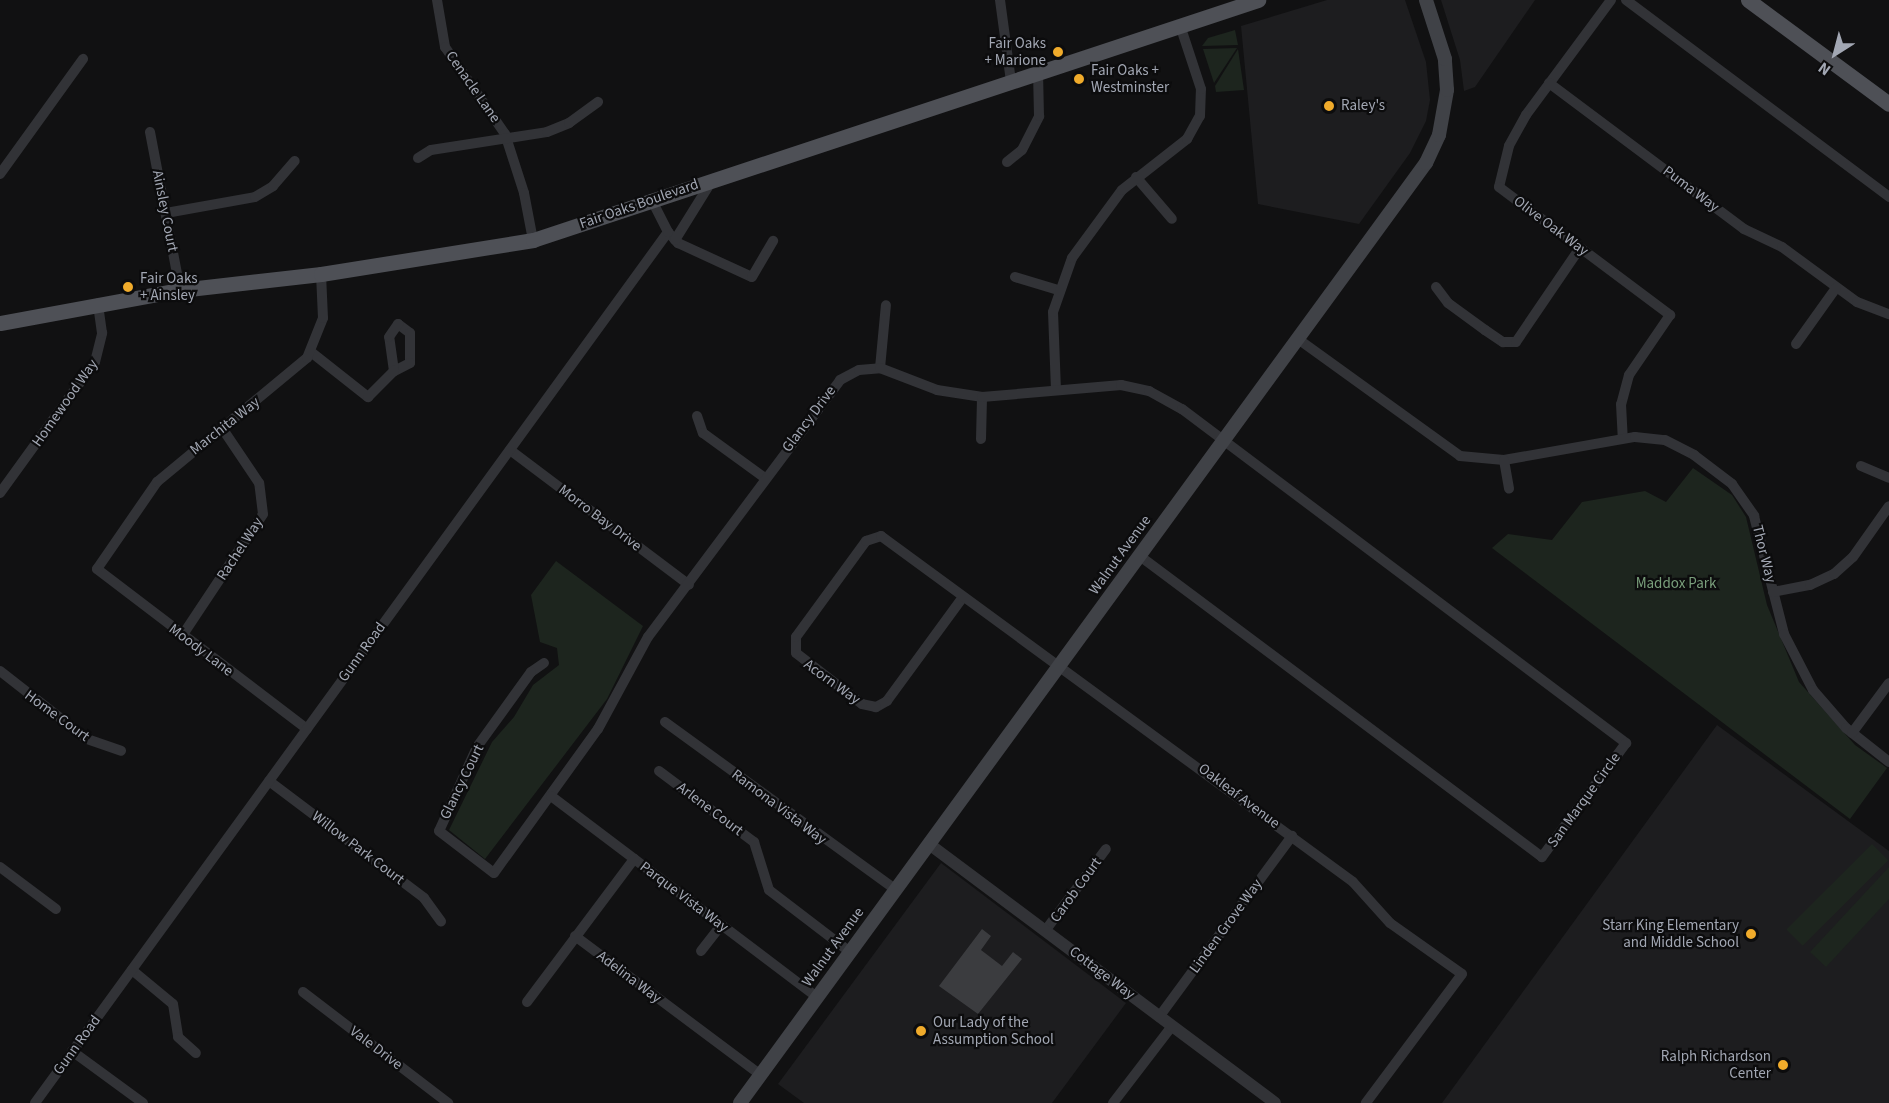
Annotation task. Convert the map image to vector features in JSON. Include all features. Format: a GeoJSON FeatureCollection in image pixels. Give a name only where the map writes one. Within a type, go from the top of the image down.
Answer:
{"type":"FeatureCollection","features":[{"type":"Feature","properties":{"kind":"main road","name":"Fair Oaks Boulevard"},"geometry":{"type":"LineString","coordinates":[[0,323],[98,303],[180,290],[321,274],[533,240],[714,178],[1258,0]]}},
{"type":"Feature","properties":{"kind":"main road","name":"Walnut Avenue"},"geometry":{"type":"LineString","coordinates":[[740,1103],[1422,169],[1439,135],[1447,75],[1426,0]]}},
{"type":"Feature","properties":{"kind":"main road"},"geometry":{"type":"LineString","coordinates":[[1748,0],[1889,104]]}},
{"type":"Feature","properties":{"kind":"street","name":"Cenacle Lane"},"geometry":{"type":"LineString","coordinates":[[437,0],[445,47],[506,138],[524,193],[533,240]]}},
{"type":"Feature","properties":{"kind":"street"},"geometry":{"type":"LineString","coordinates":[[1000,0],[1011,81]]}},
{"type":"Feature","properties":{"kind":"street","name":"Olive Oak Way"},"geometry":{"type":"LineString","coordinates":[[1611,0],[1517,130],[1499,187],[1670,315],[1629,375],[1621,404],[1623,438]]}},
{"type":"Feature","properties":{"kind":"street"},"geometry":{"type":"LineString","coordinates":[[1626,0],[1889,197]]}},
{"type":"Feature","properties":{"kind":"street"},"geometry":{"type":"LineString","coordinates":[[1056,390],[1051,327],[1058,290],[1083,240],[1136,177],[1187,139],[1200,116],[1201,89],[1180,25]]}},
{"type":"Feature","properties":{"kind":"street"},"geometry":{"type":"LineString","coordinates":[[0,174],[83,59]]}},
{"type":"Feature","properties":{"kind":"street"},"geometry":{"type":"LineString","coordinates":[[1007,162],[1030,137],[1039,116],[1038,72]]}},
{"type":"Feature","properties":{"kind":"street","name":"Puma Way"},"geometry":{"type":"LineString","coordinates":[[1549,83],[1744,229],[1782,247],[1857,302],[1889,314]]}},
{"type":"Feature","properties":{"kind":"street","name":"Cenacle Lane"},"geometry":{"type":"LineString","coordinates":[[418,158],[431,150],[561,127],[598,102]]}},
{"type":"Feature","properties":{"kind":"street","name":"Ainsley Court"},"geometry":{"type":"LineString","coordinates":[[150,132],[180,290]]}},
{"type":"Feature","properties":{"kind":"street"},"geometry":{"type":"LineString","coordinates":[[166,213],[255,197],[273,186],[295,161]]}},
{"type":"Feature","properties":{"kind":"street"},"geometry":{"type":"LineString","coordinates":[[1136,177],[1172,219]]}},
{"type":"Feature","properties":{"kind":"street","name":"Gunn Road"},"geometry":{"type":"LineString","coordinates":[[35,1103],[510,450],[714,178]]}},
{"type":"Feature","properties":{"kind":"street"},"geometry":{"type":"LineString","coordinates":[[651,199],[671,236],[752,278],[773,241]]}},
{"type":"Feature","properties":{"kind":"street"},"geometry":{"type":"LineString","coordinates":[[1436,287],[1448,303],[1509,343],[1520,337],[1580,248]]}},
{"type":"Feature","properties":{"kind":"street","name":"Marchita Way"},"geometry":{"type":"LineString","coordinates":[[97,569],[156,482],[297,370],[311,352],[323,318],[321,274]]}},
{"type":"Feature","properties":{"kind":"street"},"geometry":{"type":"LineString","coordinates":[[1015,277],[1058,290]]}},
{"type":"Feature","properties":{"kind":"street"},"geometry":{"type":"LineString","coordinates":[[1796,344],[1836,288]]}},
{"type":"Feature","properties":{"kind":"street","name":"Homewood Way"},"geometry":{"type":"LineString","coordinates":[[0,493],[95,362],[102,333],[98,303]]}},
{"type":"Feature","properties":{"kind":"street"},"geometry":{"type":"LineString","coordinates":[[886,304],[880,368],[937,390],[981,397],[1112,384],[1149,391],[1225,439]]}},
{"type":"Feature","properties":{"kind":"street","name":"Thor Way"},"geometry":{"type":"LineString","coordinates":[[1298,339],[1446,449],[1475,460],[1504,460],[1623,438],[1665,440],[1732,484],[1756,522],[1773,592],[1800,670],[1852,733],[1889,762]]}},
{"type":"Feature","properties":{"kind":"street"},"geometry":{"type":"LineString","coordinates":[[311,352],[368,398],[394,371]]}},
{"type":"Feature","properties":{"kind":"street","name":"Glancy Drive"},"geometry":{"type":"LineString","coordinates":[[551,796],[598,729],[648,637],[689,585],[835,385],[859,370],[880,368]]}},
{"type":"Feature","properties":{"kind":"street"},"geometry":{"type":"LineString","coordinates":[[981,397],[981,439]]}},
{"type":"Feature","properties":{"kind":"street"},"geometry":{"type":"LineString","coordinates":[[697,416],[703,433],[765,478]]}},
{"type":"Feature","properties":{"kind":"street","name":"Rachel Way"},"geometry":{"type":"LineString","coordinates":[[182,636],[263,514],[259,483],[222,428]]}},
{"type":"Feature","properties":{"kind":"street","name":"San Marque Circle"},"geometry":{"type":"LineString","coordinates":[[1140,556],[1542,857],[1619,753],[1626,743],[1225,439]]}},
{"type":"Feature","properties":{"kind":"street","name":"Morro Bay Drive"},"geometry":{"type":"LineString","coordinates":[[510,450],[689,585]]}},
{"type":"Feature","properties":{"kind":"street"},"geometry":{"type":"LineString","coordinates":[[1504,460],[1509,489]]}},
{"type":"Feature","properties":{"kind":"street"},"geometry":{"type":"LineString","coordinates":[[1862,466],[1889,478]]}},
{"type":"Feature","properties":{"kind":"street"},"geometry":{"type":"LineString","coordinates":[[1773,592],[1810,585],[1834,574],[1853,556],[1889,506]]}},
{"type":"Feature","properties":{"kind":"street","name":"Oakleaf Avenue"},"geometry":{"type":"LineString","coordinates":[[876,536],[888,540],[1292,836],[1353,882],[1410,939],[1462,974],[1366,1103]]}},
{"type":"Feature","properties":{"kind":"street","name":"Acorn Way"},"geometry":{"type":"LineString","coordinates":[[876,536],[866,541],[794,644],[800,659],[862,704],[876,707],[887,701],[963,597]]}},
{"type":"Feature","properties":{"kind":"street","name":"Moody Lane"},"geometry":{"type":"LineString","coordinates":[[97,569],[306,729]]}},
{"type":"Feature","properties":{"kind":"street","name":"Glancy Court"},"geometry":{"type":"LineString","coordinates":[[544,663],[531,672],[477,747],[439,831],[494,873],[551,796]]}},
{"type":"Feature","properties":{"kind":"street","name":"Home Court"},"geometry":{"type":"LineString","coordinates":[[0,671],[87,739],[121,751]]}},
{"type":"Feature","properties":{"kind":"street"},"geometry":{"type":"LineString","coordinates":[[1852,733],[1889,683]]}},
{"type":"Feature","properties":{"kind":"street","name":"Ramona Vista Way"},"geometry":{"type":"LineString","coordinates":[[665,722],[896,890]]}},
{"type":"Feature","properties":{"kind":"street","name":"Arlene Court"},"geometry":{"type":"LineString","coordinates":[[659,771],[754,842],[769,890],[850,952]]}},
{"type":"Feature","properties":{"kind":"street","name":"Willow Park Court"},"geometry":{"type":"LineString","coordinates":[[269,781],[424,898],[441,921]]}},
{"type":"Feature","properties":{"kind":"street","name":"Parque Vista Way"},"geometry":{"type":"LineString","coordinates":[[551,796],[818,997]]}},
{"type":"Feature","properties":{"kind":"street","name":"Linden Grove Way"},"geometry":{"type":"LineString","coordinates":[[1160,1017],[1292,836]]}},
{"type":"Feature","properties":{"kind":"street","name":"Cottage Way"},"geometry":{"type":"LineString","coordinates":[[929,844],[1275,1103]]}},
{"type":"Feature","properties":{"kind":"street","name":"Carob Court"},"geometry":{"type":"LineString","coordinates":[[1046,931],[1106,849]]}},
{"type":"Feature","properties":{"kind":"street"},"geometry":{"type":"LineString","coordinates":[[527,1002],[634,859]]}},
{"type":"Feature","properties":{"kind":"street"},"geometry":{"type":"LineString","coordinates":[[2,874],[56,909]]}},
{"type":"Feature","properties":{"kind":"street"},"geometry":{"type":"LineString","coordinates":[[701,951],[721,925]]}},
{"type":"Feature","properties":{"kind":"street","name":"Adelina Way"},"geometry":{"type":"LineString","coordinates":[[575,936],[761,1075]]}},
{"type":"Feature","properties":{"kind":"street"},"geometry":{"type":"LineString","coordinates":[[132,970],[173,1004],[178,1037],[196,1053]]}},
{"type":"Feature","properties":{"kind":"street","name":"Vale Drive"},"geometry":{"type":"LineString","coordinates":[[303,992],[448,1103]]}},
{"type":"Feature","properties":{"kind":"street"},"geometry":{"type":"LineString","coordinates":[[1113,1103],[1172,1026]]}},
{"type":"Feature","properties":{"kind":"street"},"geometry":{"type":"LineString","coordinates":[[72,1051],[143,1103]]}},
{"type":"Feature","properties":{"kind":"shaded area"},"geometry":{"type":"Polygon","coordinates":[[[1327,0],[1405,0],[1426,62],[1430,100],[1426,121],[1410,153],[1359,224],[1258,204],[1241,26],[1327,0]]]}},
{"type":"Feature","properties":{"kind":"shaded area"},"geometry":{"type":"Polygon","coordinates":[[[1441,0],[1535,0],[1475,87],[1464,91],[1460,60],[1441,0]]]}},
{"type":"Feature","properties":{"kind":"shaded area"},"geometry":{"type":"Polygon","coordinates":[[[1717,725],[1889,851],[1889,1103],[1442,1103],[1717,725]]]}},
{"type":"Feature","properties":{"kind":"shaded area"},"geometry":{"type":"Polygon","coordinates":[[[941,863],[1126,1003],[1052,1103],[804,1103],[778,1084],[941,863]]]}},
{"type":"Feature","properties":{"kind":"green space"},"geometry":{"type":"Polygon","coordinates":[[[1235,30],[1238,45],[1202,46],[1208,38],[1235,30]]]}},
{"type":"Feature","properties":{"kind":"green space"},"geometry":{"type":"Polygon","coordinates":[[[1237,48],[1214,83],[1203,49],[1237,48]]]}},
{"type":"Feature","properties":{"kind":"green space"},"geometry":{"type":"Polygon","coordinates":[[[1238,49],[1244,90],[1216,92],[1215,86],[1238,49]]]}},
{"type":"Feature","properties":{"kind":"green space","name":"Maddox Park"},"geometry":{"type":"Polygon","coordinates":[[[1693,468],[1732,495],[1746,517],[1767,605],[1799,682],[1855,745],[1887,768],[1850,819],[1492,548],[1508,534],[1552,540],[1582,502],[1645,491],[1666,502],[1693,468]]]}},
{"type":"Feature","properties":{"kind":"green space"},"geometry":{"type":"Polygon","coordinates":[[[556,561],[643,626],[607,699],[485,859],[449,830],[492,742],[514,717],[533,685],[559,665],[557,648],[540,642],[531,595],[556,561]]]}},
{"type":"Feature","properties":{"kind":"green space"},"geometry":{"type":"Polygon","coordinates":[[[1872,844],[1888,860],[1803,946],[1786,930],[1872,844]]]}},
{"type":"Feature","properties":{"kind":"green space"},"geometry":{"type":"Polygon","coordinates":[[[1889,867],[1889,899],[1826,967],[1810,952],[1889,867]]]}},
{"type":"Feature","properties":{"kind":"building"},"geometry":{"type":"Polygon","coordinates":[[[982,929],[991,936],[981,950],[1002,966],[1013,952],[1022,959],[978,1014],[939,986],[982,929]]]}},
{"type":"Feature","properties":{"kind":"place","name":"Fair Oaks + Marione"},"geometry":{"type":"Point","coordinates":[1058,52]}},
{"type":"Feature","properties":{"kind":"place","name":"Fair Oaks + Westminster"},"geometry":{"type":"Point","coordinates":[1079,79]}},
{"type":"Feature","properties":{"kind":"place","name":"Raley's"},"geometry":{"type":"Point","coordinates":[1329,106]}},
{"type":"Feature","properties":{"kind":"place","name":"Fair Oaks + Ainsley"},"geometry":{"type":"Point","coordinates":[128,287]}},
{"type":"Feature","properties":{"kind":"place","name":"Starr King Elementary and Middle School"},"geometry":{"type":"Point","coordinates":[1751,934]}},
{"type":"Feature","properties":{"kind":"place","name":"Our Lady of the Assumption School"},"geometry":{"type":"Point","coordinates":[921,1031]}},
{"type":"Feature","properties":{"kind":"place","name":"Ralph Richardson Center"},"geometry":{"type":"Point","coordinates":[1783,1065]}}]}
